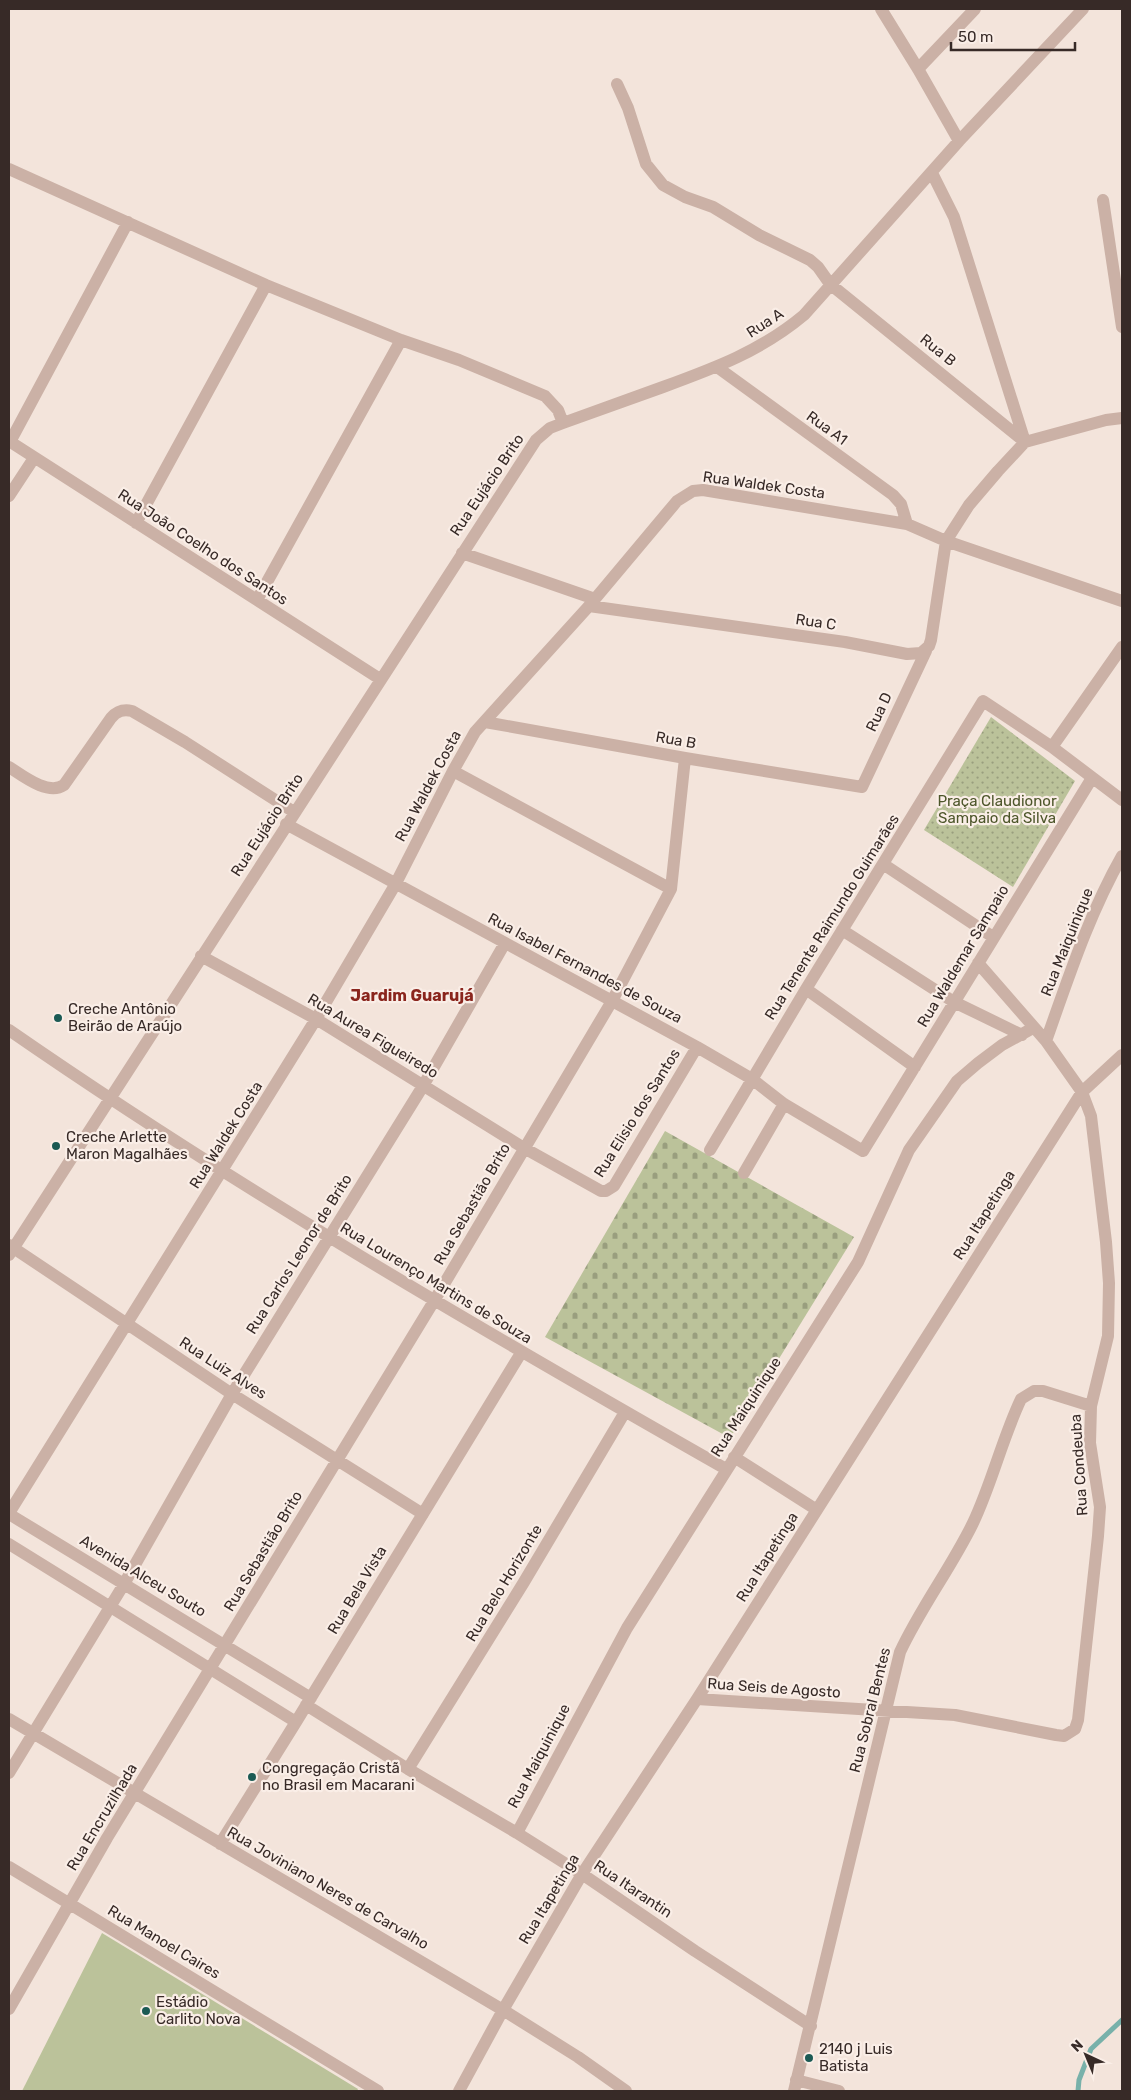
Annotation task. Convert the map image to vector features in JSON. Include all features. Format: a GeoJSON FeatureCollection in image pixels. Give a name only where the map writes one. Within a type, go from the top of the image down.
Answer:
{"type":"FeatureCollection","features":[{"type":"Feature","properties":{"kind":"street"},"geometry":{"type":"LineString","coordinates":[[918,69],[976,9]]}},
{"type":"Feature","properties":{"kind":"street","name":"Rua A"},"geometry":{"type":"LineString","coordinates":[[562,423],[717,367],[763,345],[786,330],[804,315],[959,141],[1082,9]]}},
{"type":"Feature","properties":{"kind":"street"},"geometry":{"type":"LineString","coordinates":[[885,11],[959,141]]}},
{"type":"Feature","properties":{"kind":"street","name":"Rua B"},"geometry":{"type":"LineString","coordinates":[[617,84],[628,108],[646,164],[662,184],[685,197],[712,207],[759,235],[810,260],[818,267],[830,284],[1026,442]]}},
{"type":"Feature","properties":{"kind":"street"},"geometry":{"type":"LineString","coordinates":[[9,169],[266,285],[401,340],[459,360],[545,396],[558,410],[562,423]]}},
{"type":"Feature","properties":{"kind":"street"},"geometry":{"type":"LineString","coordinates":[[932,173],[954,218],[1026,442]]}},
{"type":"Feature","properties":{"kind":"street"},"geometry":{"type":"LineString","coordinates":[[1103,200],[1122,327]]}},
{"type":"Feature","properties":{"kind":"street"},"geometry":{"type":"LineString","coordinates":[[9,442],[128,222]]}},
{"type":"Feature","properties":{"kind":"street"},"geometry":{"type":"LineString","coordinates":[[136,523],[266,285]]}},
{"type":"Feature","properties":{"kind":"street"},"geometry":{"type":"LineString","coordinates":[[257,600],[401,340]]}},
{"type":"Feature","properties":{"kind":"street","name":"Rua A1"},"geometry":{"type":"LineString","coordinates":[[717,367],[893,495],[901,504],[907,524]]}},
{"type":"Feature","properties":{"kind":"street"},"geometry":{"type":"LineString","coordinates":[[926,651],[930,640],[946,540],[969,505],[998,470],[1026,442],[1122,418]]}},
{"type":"Feature","properties":{"kind":"street","name":"Rua Eujácio Brito"},"geometry":{"type":"LineString","coordinates":[[10,1250],[536,440],[550,428],[562,423]]}},
{"type":"Feature","properties":{"kind":"street","name":"Rua João Coelho dos Santos"},"geometry":{"type":"LineString","coordinates":[[9,442],[380,679]]}},
{"type":"Feature","properties":{"kind":"street"},"geometry":{"type":"LineString","coordinates":[[9,496],[34,458]]}},
{"type":"Feature","properties":{"kind":"street","name":"Rua Waldek Costa"},"geometry":{"type":"LineString","coordinates":[[9,1513],[316,1019],[395,885],[475,732],[592,603],[677,501],[693,491],[703,490],[907,524],[946,540],[1122,601]]}},
{"type":"Feature","properties":{"kind":"street","name":"Rua C"},"geometry":{"type":"LineString","coordinates":[[462,553],[592,603],[845,642],[907,654],[917,654],[926,651]]}},
{"type":"Feature","properties":{"kind":"street"},"geometry":{"type":"LineString","coordinates":[[1122,647],[1052,747],[1122,800]]}},
{"type":"Feature","properties":{"kind":"street","name":"Rua D"},"geometry":{"type":"LineString","coordinates":[[862,787],[926,651]]}},
{"type":"Feature","properties":{"kind":"street","name":"Rua Tenente Raimundo Guimarães"},"geometry":{"type":"LineString","coordinates":[[710,1150],[982,701],[1052,747]]}},
{"type":"Feature","properties":{"kind":"street"},"geometry":{"type":"LineString","coordinates":[[9,767],[45,787],[60,788],[115,713],[126,710],[132,711],[185,742],[294,812]]}},
{"type":"Feature","properties":{"kind":"street","name":"Rua B"},"geometry":{"type":"LineString","coordinates":[[485,722],[862,787]]}},
{"type":"Feature","properties":{"kind":"street","name":"Rua Sebastião Brito"},"geometry":{"type":"LineString","coordinates":[[226,1645],[434,1301],[612,1001],[671,889],[685,758]]}},
{"type":"Feature","properties":{"kind":"street"},"geometry":{"type":"LineString","coordinates":[[453,771],[671,889]]}},
{"type":"Feature","properties":{"kind":"street","name":"Rua Waldemar Sampaio"},"geometry":{"type":"LineString","coordinates":[[863,1151],[1092,778]]}},
{"type":"Feature","properties":{"kind":"street","name":"Rua Isabel Fernandes de Souza"},"geometry":{"type":"LineString","coordinates":[[286,824],[395,885],[697,1047],[752,1079],[784,1104],[863,1151]]}},
{"type":"Feature","properties":{"kind":"street","name":"Rua Maiquinique"},"geometry":{"type":"LineString","coordinates":[[1046,1041],[1074,961],[1111,876],[1122,856]]}},
{"type":"Feature","properties":{"kind":"street"},"geometry":{"type":"LineString","coordinates":[[883,864],[993,937]]}},
{"type":"Feature","properties":{"kind":"street"},"geometry":{"type":"LineString","coordinates":[[842,930],[954,1002],[1028,1032]]}},
{"type":"Feature","properties":{"kind":"street","name":"Rua Carlos Leonor de Brito"},"geometry":{"type":"LineString","coordinates":[[9,1773],[110,1608],[232,1394],[423,1086],[505,943]]}},
{"type":"Feature","properties":{"kind":"street","name":"Rua Aurea Figueiredo"},"geometry":{"type":"LineString","coordinates":[[202,956],[316,1019],[524,1148]]}},
{"type":"Feature","properties":{"kind":"street"},"geometry":{"type":"LineString","coordinates":[[978,963],[1028,1032]]}},
{"type":"Feature","properties":{"kind":"street"},"geometry":{"type":"LineString","coordinates":[[806,989],[915,1067]]}},
{"type":"Feature","properties":{"kind":"street","name":"Rua Lourenço Martins de Souza"},"geometry":{"type":"LineString","coordinates":[[9,1030],[109,1099],[222,1172],[521,1353],[726,1470]]}},
{"type":"Feature","properties":{"kind":"street","name":"Rua Maiquinique"},"geometry":{"type":"LineString","coordinates":[[517,1833],[627,1628],[858,1262],[909,1150],[957,1081],[978,1062],[1002,1045],[1028,1032]]}},
{"type":"Feature","properties":{"kind":"street","name":"Rua Condeuba"},"geometry":{"type":"LineString","coordinates":[[1028,1032],[1046,1041],[1082,1092],[1091,1116],[1110,1283],[1108,1336],[1091,1406],[1090,1443],[1100,1507],[1078,1720]]}},
{"type":"Feature","properties":{"kind":"street","name":"Rua Elisio dos Santos"},"geometry":{"type":"LineString","coordinates":[[524,1148],[601,1191],[610,1189],[697,1047]]}},
{"type":"Feature","properties":{"kind":"street","name":"Rua Itapetinga"},"geometry":{"type":"LineString","coordinates":[[459,2091],[503,2010],[582,1874],[697,1699],[1082,1092],[1122,1055]]}},
{"type":"Feature","properties":{"kind":"street"},"geometry":{"type":"LineString","coordinates":[[744,1173],[784,1104]]}},
{"type":"Feature","properties":{"kind":"street","name":"Rua Luiz Alves"},"geometry":{"type":"LineString","coordinates":[[10,1250],[127,1324],[232,1394],[423,1514]]}},
{"type":"Feature","properties":{"kind":"street","name":"Rua Bela Vista"},"geometry":{"type":"LineString","coordinates":[[220,1844],[521,1353]]}},
{"type":"Feature","properties":{"kind":"street","name":"Rua Sobral Bentes"},"geometry":{"type":"LineString","coordinates":[[795,2086],[900,1652],[913,1624],[957,1553],[974,1520],[1021,1399],[1034,1391],[1043,1391],[1091,1406]]}},
{"type":"Feature","properties":{"kind":"street","name":"Rua Belo Horizonte"},"geometry":{"type":"LineString","coordinates":[[408,1769],[524,1582],[625,1412]]}},
{"type":"Feature","properties":{"kind":"street"},"geometry":{"type":"LineString","coordinates":[[734,1457],[817,1510]]}},
{"type":"Feature","properties":{"kind":"street","name":"Avenida Alceu Souto"},"geometry":{"type":"LineString","coordinates":[[9,1513],[226,1645],[308,1702]]}},
{"type":"Feature","properties":{"kind":"street"},"geometry":{"type":"LineString","coordinates":[[9,1544],[296,1722]]}},
{"type":"Feature","properties":{"kind":"street","name":"Rua Encruzilhada"},"geometry":{"type":"LineString","coordinates":[[9,2009],[134,1793],[226,1645]]}},
{"type":"Feature","properties":{"kind":"street","name":"Rua Seis de Agosto"},"geometry":{"type":"LineString","coordinates":[[697,1699],[955,1715],[1064,1736],[1075,1729],[1078,1720]]}},
{"type":"Feature","properties":{"kind":"street","name":"Rua Itarantin"},"geometry":{"type":"LineString","coordinates":[[308,1702],[408,1769],[517,1833],[582,1874],[695,1951],[811,2026]]}},
{"type":"Feature","properties":{"kind":"street","name":"Rua Joviniano Neres de Carvalho"},"geometry":{"type":"LineString","coordinates":[[9,1719],[503,2010],[578,2057],[626,2091]]}},
{"type":"Feature","properties":{"kind":"street","name":"Rua Manoel Caires"},"geometry":{"type":"LineString","coordinates":[[9,1867],[372,2090]]}},
{"type":"Feature","properties":{"kind":"street"},"geometry":{"type":"LineString","coordinates":[[795,2086],[839,2091]]}},
{"type":"Feature","properties":{"kind":"green space","name":"Praça Claudionor Sampaio da Silva"},"geometry":{"type":"Polygon","coordinates":[[[991,717],[1075,781],[1013,887],[924,830],[991,717]]]}},
{"type":"Feature","properties":{"kind":"green space"},"geometry":{"type":"Polygon","coordinates":[[[665,1131],[854,1237],[730,1438],[545,1337],[665,1131]]]}},
{"type":"Feature","properties":{"kind":"green space","name":"Estádio Carlito Nova"},"geometry":{"type":"Polygon","coordinates":[[[102,1933],[358,2089],[357,2091],[22,2091],[102,1933]]]}},
{"type":"Feature","properties":{"kind":"waterway"},"geometry":{"type":"LineString","coordinates":[[1078,2091],[1079,2080],[1091,2049],[1122,2020]]}},
{"type":"Feature","properties":{"kind":"place","name":"Creche Antônio Beirão de Araújo"},"geometry":{"type":"Point","coordinates":[58,1018]}},
{"type":"Feature","properties":{"kind":"place","name":"Creche Arlette Maron Magalhães"},"geometry":{"type":"Point","coordinates":[56,1146]}},
{"type":"Feature","properties":{"kind":"place","name":"Congregação Cristã no Brasil em Macarani"},"geometry":{"type":"Point","coordinates":[252,1777]}},
{"type":"Feature","properties":{"kind":"place","name":"Estádio Carlito Nova"},"geometry":{"type":"Point","coordinates":[146,2011]}},
{"type":"Feature","properties":{"kind":"place","name":"2140 j Luis Batista"},"geometry":{"type":"Point","coordinates":[809,2058]}},
{"type":"Feature","properties":{"kind":"district","name":"Jardim Guarujá"},"geometry":{"type":"Point","coordinates":[412,995]}}]}
